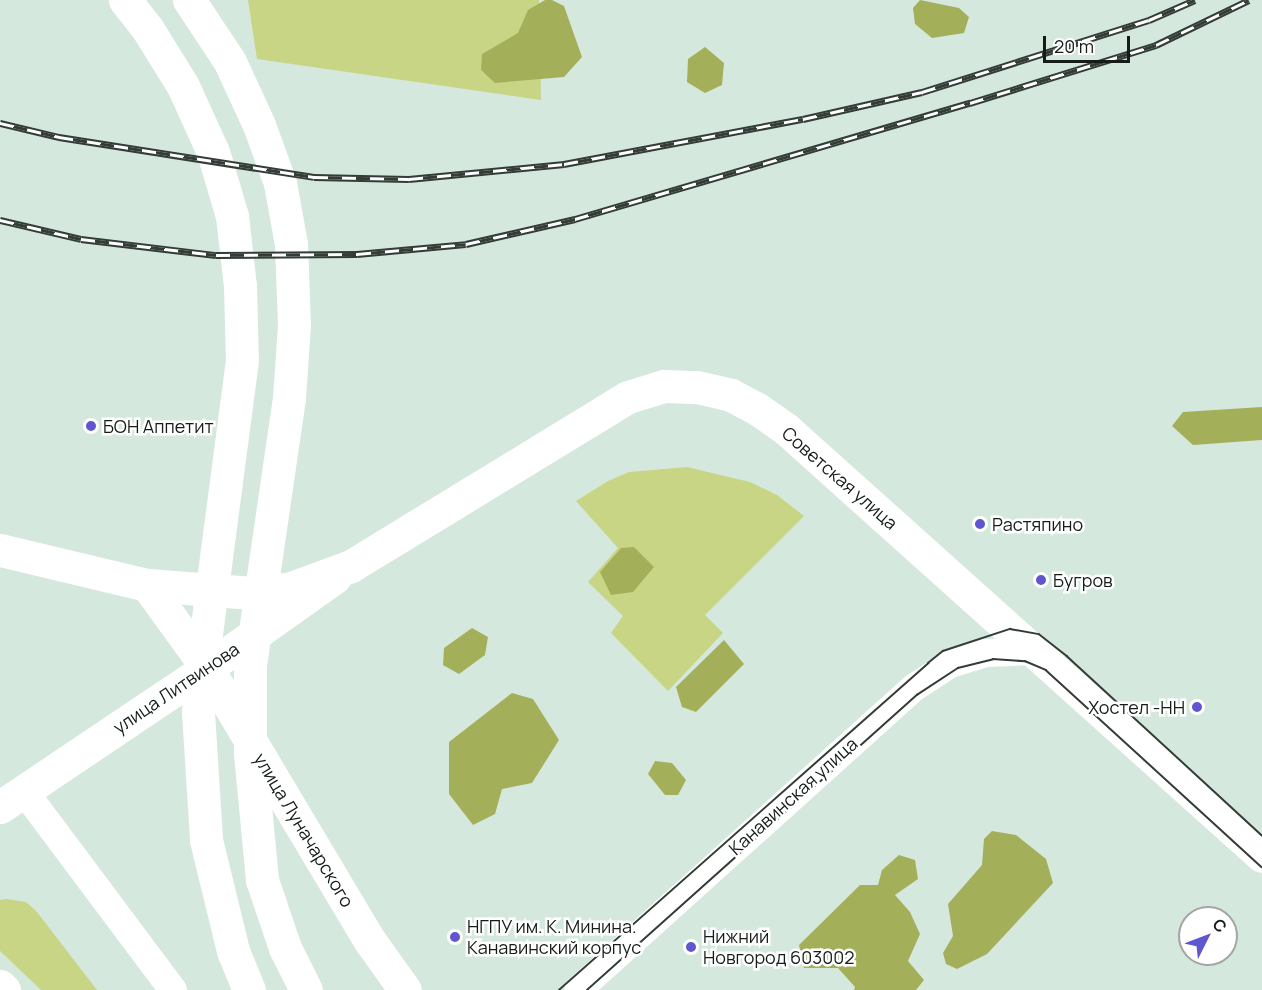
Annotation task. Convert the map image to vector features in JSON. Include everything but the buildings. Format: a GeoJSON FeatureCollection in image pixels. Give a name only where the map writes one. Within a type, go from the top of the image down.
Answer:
{"type":"FeatureCollection","features":[{"type":"Feature","properties":{"kind":"main road"},"geometry":{"type":"LineString","coordinates":[[125,0],[147,28],[183,86],[213,152],[232,216],[240,286],[242,360],[204,647],[198,712],[206,840],[233,951],[249,990]]}},
{"type":"Feature","properties":{"kind":"main road"},"geometry":{"type":"LineString","coordinates":[[189,0],[230,62],[259,125],[280,183],[291,244],[294,325],[289,398],[250,664],[250,753],[262,880],[285,948],[306,990]]}},
{"type":"Feature","properties":{"kind":"main road","name":"Советская улица"},"geometry":{"type":"LineString","coordinates":[[351,566],[628,397],[664,386],[697,387],[731,395],[759,410],[786,429],[1262,856]]}},
{"type":"Feature","properties":{"kind":"main road"},"geometry":{"type":"LineString","coordinates":[[0,550],[147,585],[253,592],[291,588],[351,566]]}},
{"type":"Feature","properties":{"kind":"main road","name":"улица Литвинова"},"geometry":{"type":"LineString","coordinates":[[12,799],[207,668],[351,566]]}},
{"type":"Feature","properties":{"kind":"main road","name":"улица Луначарского"},"geometry":{"type":"LineString","coordinates":[[147,585],[207,668],[370,941],[405,990]]}},
{"type":"Feature","properties":{"kind":"main road"},"geometry":{"type":"LineString","coordinates":[[0,986],[4,990]]}},
{"type":"Feature","properties":{"kind":"street","name":"Канавинская улица"},"geometry":{"type":"LineString","coordinates":[[578,990],[915,687],[950,664],[986,653],[1033,651]]}},
{"type":"Feature","properties":{"kind":"street"},"geometry":{"type":"LineString","coordinates":[[12,799],[173,990]]}},
{"type":"Feature","properties":{"kind":"green space"},"geometry":{"type":"Polygon","coordinates":[[[248,0],[539,0],[541,100],[257,59],[248,0]]]}},
{"type":"Feature","properties":{"kind":"green space"},"geometry":{"type":"Polygon","coordinates":[[[545,0],[552,0],[564,6],[582,57],[564,77],[495,83],[481,70],[482,54],[518,33],[528,10],[545,0]]]}},
{"type":"Feature","properties":{"kind":"green space"},"geometry":{"type":"Polygon","coordinates":[[[920,0],[959,8],[969,17],[964,33],[932,38],[915,24],[913,8],[920,0]]]}},
{"type":"Feature","properties":{"kind":"green space"},"geometry":{"type":"Polygon","coordinates":[[[705,47],[724,63],[722,85],[705,93],[687,82],[688,59],[705,47]]]}},
{"type":"Feature","properties":{"kind":"green space"},"geometry":{"type":"Polygon","coordinates":[[[1262,407],[1262,440],[1193,445],[1172,426],[1183,412],[1262,407]]]}},
{"type":"Feature","properties":{"kind":"green space"},"geometry":{"type":"Polygon","coordinates":[[[687,467],[750,482],[777,495],[804,516],[705,615],[723,633],[668,691],[611,633],[623,616],[588,582],[618,548],[576,501],[608,481],[629,472],[687,467]]]}},
{"type":"Feature","properties":{"kind":"green space"},"geometry":{"type":"Polygon","coordinates":[[[634,547],[654,567],[633,592],[611,595],[600,572],[621,548],[634,547]]]}},
{"type":"Feature","properties":{"kind":"green space"},"geometry":{"type":"Polygon","coordinates":[[[472,628],[488,637],[485,655],[459,674],[443,665],[444,648],[472,628]]]}},
{"type":"Feature","properties":{"kind":"green space"},"geometry":{"type":"Polygon","coordinates":[[[724,640],[744,664],[696,712],[682,707],[676,687],[724,640]]]}},
{"type":"Feature","properties":{"kind":"green space"},"geometry":{"type":"Polygon","coordinates":[[[512,693],[533,699],[559,740],[532,783],[502,789],[495,814],[473,825],[449,794],[449,742],[512,693]]]}},
{"type":"Feature","properties":{"kind":"green space"},"geometry":{"type":"Polygon","coordinates":[[[655,761],[672,763],[686,780],[678,795],[665,795],[648,774],[655,761]]]}},
{"type":"Feature","properties":{"kind":"green space"},"geometry":{"type":"Polygon","coordinates":[[[992,831],[1016,835],[1046,859],[1053,883],[987,954],[957,969],[946,964],[943,953],[953,936],[948,904],[982,865],[984,839],[992,831]]]}},
{"type":"Feature","properties":{"kind":"green space"},"geometry":{"type":"Polygon","coordinates":[[[899,855],[915,860],[918,879],[895,895],[910,912],[920,934],[908,961],[924,980],[916,990],[854,990],[855,987],[838,968],[804,968],[799,945],[860,885],[878,885],[882,870],[899,855]]]}},
{"type":"Feature","properties":{"kind":"green space"},"geometry":{"type":"Polygon","coordinates":[[[0,900],[26,902],[37,912],[97,990],[41,990],[0,951],[0,900]]]}},
{"type":"Feature","properties":{"kind":"tram line"},"geometry":{"type":"LineString","coordinates":[[559,990],[928,663],[943,651],[1010,629],[1039,634],[1067,656],[1262,835]]}},
{"type":"Feature","properties":{"kind":"tram line"},"geometry":{"type":"LineString","coordinates":[[587,990],[917,695],[958,668],[993,659],[1025,661],[1046,670],[1262,867]]}},
{"type":"Feature","properties":{"kind":"railway"},"geometry":{"type":"LineString","coordinates":[[0,123],[59,137],[314,177],[409,179],[564,164],[803,119],[922,92],[1149,20],[1195,0]]}},
{"type":"Feature","properties":{"kind":"railway"},"geometry":{"type":"LineString","coordinates":[[0,220],[81,239],[216,255],[357,254],[466,244],[575,219],[970,103],[1156,45],[1249,0]]}},
{"type":"Feature","properties":{"kind":"place","name":"БОН Аппетит"},"geometry":{"type":"Point","coordinates":[91,426]}},
{"type":"Feature","properties":{"kind":"place","name":"Растяпино"},"geometry":{"type":"Point","coordinates":[980,524]}},
{"type":"Feature","properties":{"kind":"place","name":"Бугров"},"geometry":{"type":"Point","coordinates":[1041,580]}},
{"type":"Feature","properties":{"kind":"place","name":"Хостел -НН"},"geometry":{"type":"Point","coordinates":[1197,707]}},
{"type":"Feature","properties":{"kind":"place","name":"НГПУ им. К. Минина. Канавинский корпус"},"geometry":{"type":"Point","coordinates":[455,937]}},
{"type":"Feature","properties":{"kind":"place","name":"Нижний Новгород 603002"},"geometry":{"type":"Point","coordinates":[691,947]}}]}
